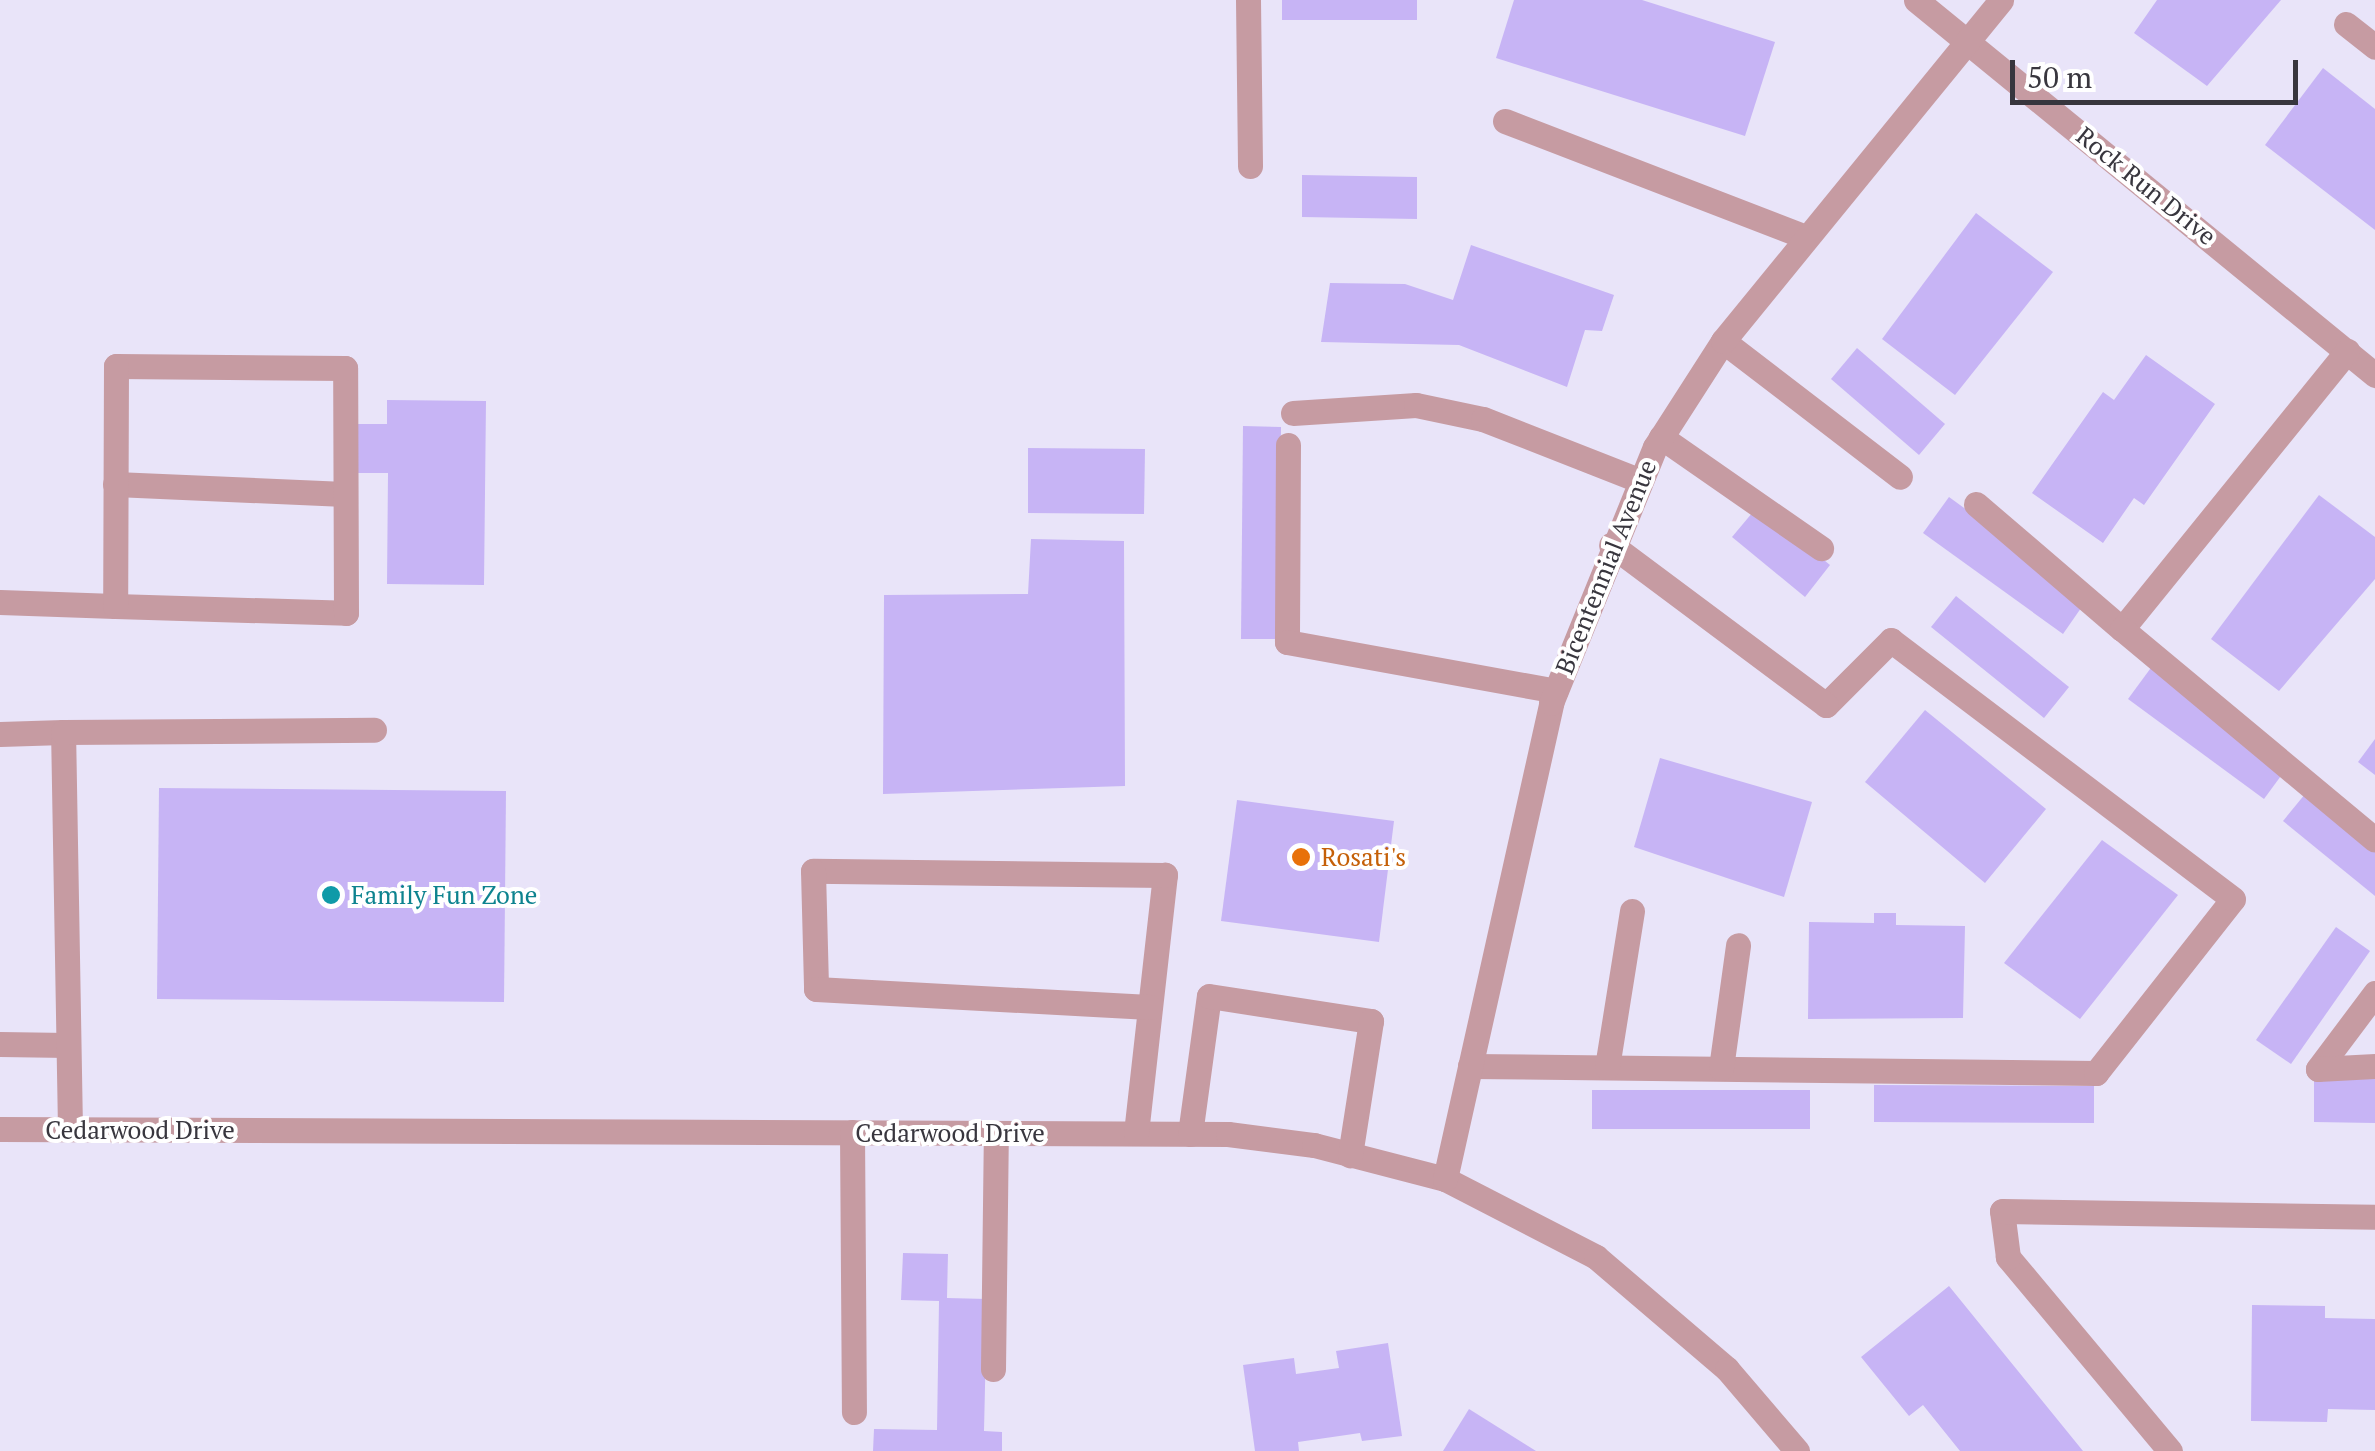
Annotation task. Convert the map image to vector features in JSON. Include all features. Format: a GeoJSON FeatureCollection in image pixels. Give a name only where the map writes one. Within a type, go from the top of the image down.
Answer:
{"type":"FeatureCollection","features":[{"type":"Feature","properties":{"kind":"street"},"geometry":{"type":"LineString","coordinates":[[1248,0],[1250,166]]}},
{"type":"Feature","properties":{"kind":"street","name":"Rock Run Drive"},"geometry":{"type":"LineString","coordinates":[[1916,0],[2375,374]]}},
{"type":"Feature","properties":{"kind":"street","name":"Bicentennial Avenue"},"geometry":{"type":"LineString","coordinates":[[1445,1180],[1556,691],[1640,480],[1661,438],[1723,341],[2001,0]]}},
{"type":"Feature","properties":{"kind":"street"},"geometry":{"type":"LineString","coordinates":[[2346,24],[2375,47]]}},
{"type":"Feature","properties":{"kind":"street"},"geometry":{"type":"LineString","coordinates":[[1506,121],[1805,236]]}},
{"type":"Feature","properties":{"kind":"street"},"geometry":{"type":"LineString","coordinates":[[1723,341],[1900,477]]}},
{"type":"Feature","properties":{"kind":"street"},"geometry":{"type":"LineString","coordinates":[[2122,629],[2347,351]]}},
{"type":"Feature","properties":{"kind":"street"},"geometry":{"type":"LineString","coordinates":[[0,602],[115,606],[346,613],[345,368],[116,366],[115,606]]}},
{"type":"Feature","properties":{"kind":"street"},"geometry":{"type":"LineString","coordinates":[[1293,413],[1416,405],[1483,419],[1640,480]]}},
{"type":"Feature","properties":{"kind":"street"},"geometry":{"type":"LineString","coordinates":[[1661,438],[1820,548]]}},
{"type":"Feature","properties":{"kind":"street"},"geometry":{"type":"LineString","coordinates":[[1288,445],[1287,642],[1556,691]]}},
{"type":"Feature","properties":{"kind":"street"},"geometry":{"type":"LineString","coordinates":[[115,484],[346,494]]}},
{"type":"Feature","properties":{"kind":"street"},"geometry":{"type":"LineString","coordinates":[[1976,504],[2375,840]]}},
{"type":"Feature","properties":{"kind":"street"},"geometry":{"type":"LineString","coordinates":[[1470,1066],[2096,1073],[2233,899],[1890,640],[1826,706],[1611,545]]}},
{"type":"Feature","properties":{"kind":"street"},"geometry":{"type":"LineString","coordinates":[[0,734],[374,730]]}},
{"type":"Feature","properties":{"kind":"street"},"geometry":{"type":"LineString","coordinates":[[63,732],[70,1130]]}},
{"type":"Feature","properties":{"kind":"street"},"geometry":{"type":"LineString","coordinates":[[1136,1133],[1165,875],[814,871],[816,990],[1150,1007]]}},
{"type":"Feature","properties":{"kind":"street"},"geometry":{"type":"LineString","coordinates":[[1608,1067],[1632,911]]}},
{"type":"Feature","properties":{"kind":"street"},"geometry":{"type":"LineString","coordinates":[[1722,1068],[1738,945]]}},
{"type":"Feature","properties":{"kind":"street"},"geometry":{"type":"LineString","coordinates":[[2375,993],[2318,1069],[2375,1066]]}},
{"type":"Feature","properties":{"kind":"street"},"geometry":{"type":"LineString","coordinates":[[1190,1134],[1209,996],[1371,1021],[1350,1154]]}},
{"type":"Feature","properties":{"kind":"street"},"geometry":{"type":"LineString","coordinates":[[0,1044],[68,1045]]}},
{"type":"Feature","properties":{"kind":"street","name":"Cedarwood Drive"},"geometry":{"type":"LineString","coordinates":[[0,1129],[1136,1133],[1190,1134],[1350,1154],[1445,1180],[1596,1258],[1727,1369],[1797,1451]]}},
{"type":"Feature","properties":{"kind":"street"},"geometry":{"type":"LineString","coordinates":[[852,1132],[854,1412]]}},
{"type":"Feature","properties":{"kind":"street"},"geometry":{"type":"LineString","coordinates":[[993,1370],[996,1132]]}},
{"type":"Feature","properties":{"kind":"street"},"geometry":{"type":"LineString","coordinates":[[2170,1451],[2008,1258],[2002,1211],[2375,1217]]}},
{"type":"Feature","properties":{"kind":"building"},"geometry":{"type":"Polygon","coordinates":[[[1282,0],[1417,0],[1417,20],[1282,20],[1282,0]]]}},
{"type":"Feature","properties":{"kind":"building"},"geometry":{"type":"Polygon","coordinates":[[[1514,0],[1642,0],[1775,42],[1745,136],[1496,58],[1514,0]]]}},
{"type":"Feature","properties":{"kind":"building"},"geometry":{"type":"Polygon","coordinates":[[[2157,0],[2281,0],[2207,86],[2134,33],[2157,0]]]}},
{"type":"Feature","properties":{"kind":"building"},"geometry":{"type":"Polygon","coordinates":[[[2323,68],[2375,109],[2375,230],[2265,145],[2323,68]]]}},
{"type":"Feature","properties":{"kind":"building"},"geometry":{"type":"Polygon","coordinates":[[[1302,175],[1417,177],[1417,219],[1302,217],[1302,175]]]}},
{"type":"Feature","properties":{"kind":"building"},"geometry":{"type":"Polygon","coordinates":[[[1976,213],[2053,272],[1955,395],[1882,339],[1976,213]]]}},
{"type":"Feature","properties":{"kind":"building"},"geometry":{"type":"Polygon","coordinates":[[[1471,245],[1614,295],[1602,331],[1585,330],[1567,387],[1459,345],[1321,342],[1330,283],[1405,284],[1453,300],[1471,245]]]}},
{"type":"Feature","properties":{"kind":"building"},"geometry":{"type":"Polygon","coordinates":[[[1857,348],[1945,424],[1919,455],[1831,379],[1857,348]]]}},
{"type":"Feature","properties":{"kind":"building"},"geometry":{"type":"Polygon","coordinates":[[[2146,355],[2215,404],[2144,505],[2134,498],[2103,543],[2032,493],[2103,392],[2114,400],[2146,355]]]}},
{"type":"Feature","properties":{"kind":"building"},"geometry":{"type":"Polygon","coordinates":[[[387,400],[486,401],[484,585],[387,584],[388,473],[355,473],[356,424],[387,424],[387,400]]]}},
{"type":"Feature","properties":{"kind":"building"},"geometry":{"type":"Polygon","coordinates":[[[1243,426],[1281,427],[1278,639],[1241,639],[1243,426]]]}},
{"type":"Feature","properties":{"kind":"building"},"geometry":{"type":"Polygon","coordinates":[[[1028,448],[1145,449],[1144,514],[1028,513],[1028,448]]]}},
{"type":"Feature","properties":{"kind":"building"},"geometry":{"type":"Polygon","coordinates":[[[2319,495],[2375,537],[2375,579],[2279,691],[2211,639],[2319,495]]]}},
{"type":"Feature","properties":{"kind":"building"},"geometry":{"type":"Polygon","coordinates":[[[1949,497],[2088,598],[2063,634],[1923,533],[1949,497]]]}},
{"type":"Feature","properties":{"kind":"building"},"geometry":{"type":"Polygon","coordinates":[[[1758,506],[1830,565],[1805,597],[1732,537],[1758,506]]]}},
{"type":"Feature","properties":{"kind":"building"},"geometry":{"type":"Polygon","coordinates":[[[1031,539],[1124,541],[1125,786],[883,794],[884,595],[1028,594],[1031,539]]]}},
{"type":"Feature","properties":{"kind":"building"},"geometry":{"type":"Polygon","coordinates":[[[1956,596],[2069,687],[2044,718],[1931,627],[1956,596]]]}},
{"type":"Feature","properties":{"kind":"building"},"geometry":{"type":"Polygon","coordinates":[[[2153,665],[2289,765],[2264,799],[2128,699],[2153,665]]]}},
{"type":"Feature","properties":{"kind":"building"},"geometry":{"type":"Polygon","coordinates":[[[1925,710],[2046,809],[1985,883],[1865,782],[1925,710]]]}},
{"type":"Feature","properties":{"kind":"building"},"geometry":{"type":"Polygon","coordinates":[[[2375,739],[2375,775],[2358,762],[2375,739]]]}},
{"type":"Feature","properties":{"kind":"building"},"geometry":{"type":"Polygon","coordinates":[[[1660,758],[1812,802],[1784,897],[1634,847],[1660,758]]]}},
{"type":"Feature","properties":{"kind":"building","name":"Family Fun Zone"},"geometry":{"type":"Polygon","coordinates":[[[159,788],[506,791],[504,1002],[157,999],[159,788]]]}},
{"type":"Feature","properties":{"kind":"building"},"geometry":{"type":"Polygon","coordinates":[[[2310,788],[2375,841],[2375,896],[2283,821],[2310,788]]]}},
{"type":"Feature","properties":{"kind":"building"},"geometry":{"type":"Polygon","coordinates":[[[1237,800],[1394,821],[1379,942],[1221,921],[1237,800]]]}},
{"type":"Feature","properties":{"kind":"building"},"geometry":{"type":"Polygon","coordinates":[[[2102,840],[2178,895],[2080,1019],[2004,963],[2102,840]]]}},
{"type":"Feature","properties":{"kind":"building"},"geometry":{"type":"Polygon","coordinates":[[[1874,913],[1896,913],[1896,925],[1965,926],[1963,1018],[1808,1019],[1809,922],[1874,923],[1874,913]]]}},
{"type":"Feature","properties":{"kind":"building"},"geometry":{"type":"Polygon","coordinates":[[[2336,927],[2370,951],[2291,1064],[2256,1040],[2336,927]]]}},
{"type":"Feature","properties":{"kind":"building"},"geometry":{"type":"Polygon","coordinates":[[[2314,1078],[2375,1079],[2375,1123],[2314,1122],[2314,1078]]]}},
{"type":"Feature","properties":{"kind":"building"},"geometry":{"type":"Polygon","coordinates":[[[1874,1085],[2094,1086],[2094,1123],[1874,1122],[1874,1085]]]}},
{"type":"Feature","properties":{"kind":"building"},"geometry":{"type":"Polygon","coordinates":[[[1592,1090],[1810,1090],[1810,1129],[1592,1129],[1592,1090]]]}},
{"type":"Feature","properties":{"kind":"building"},"geometry":{"type":"Polygon","coordinates":[[[903,1253],[948,1254],[947,1298],[987,1299],[984,1431],[1002,1432],[1002,1451],[873,1451],[874,1429],[937,1430],[939,1301],[901,1300],[903,1253]]]}},
{"type":"Feature","properties":{"kind":"building"},"geometry":{"type":"Polygon","coordinates":[[[1949,1286],[2083,1451],[1960,1451],[1923,1405],[1909,1416],[1861,1357],[1949,1286]]]}},
{"type":"Feature","properties":{"kind":"building"},"geometry":{"type":"Polygon","coordinates":[[[2252,1305],[2325,1306],[2325,1318],[2375,1319],[2375,1410],[2328,1409],[2327,1422],[2251,1421],[2252,1305]]]}},
{"type":"Feature","properties":{"kind":"building"},"geometry":{"type":"Polygon","coordinates":[[[1388,1343],[1402,1436],[1362,1441],[1360,1433],[1298,1442],[1299,1451],[1255,1451],[1243,1365],[1294,1358],[1296,1374],[1339,1368],[1336,1351],[1388,1343]]]}},
{"type":"Feature","properties":{"kind":"building"},"geometry":{"type":"Polygon","coordinates":[[[1469,1409],[1536,1451],[1443,1451],[1469,1409]]]}},
{"type":"Feature","properties":{"kind":"place","name":"Rosati's"},"geometry":{"type":"Point","coordinates":[1301,857]}},
{"type":"Feature","properties":{"kind":"place","name":"Family Fun Zone"},"geometry":{"type":"Point","coordinates":[331,895]}}]}
